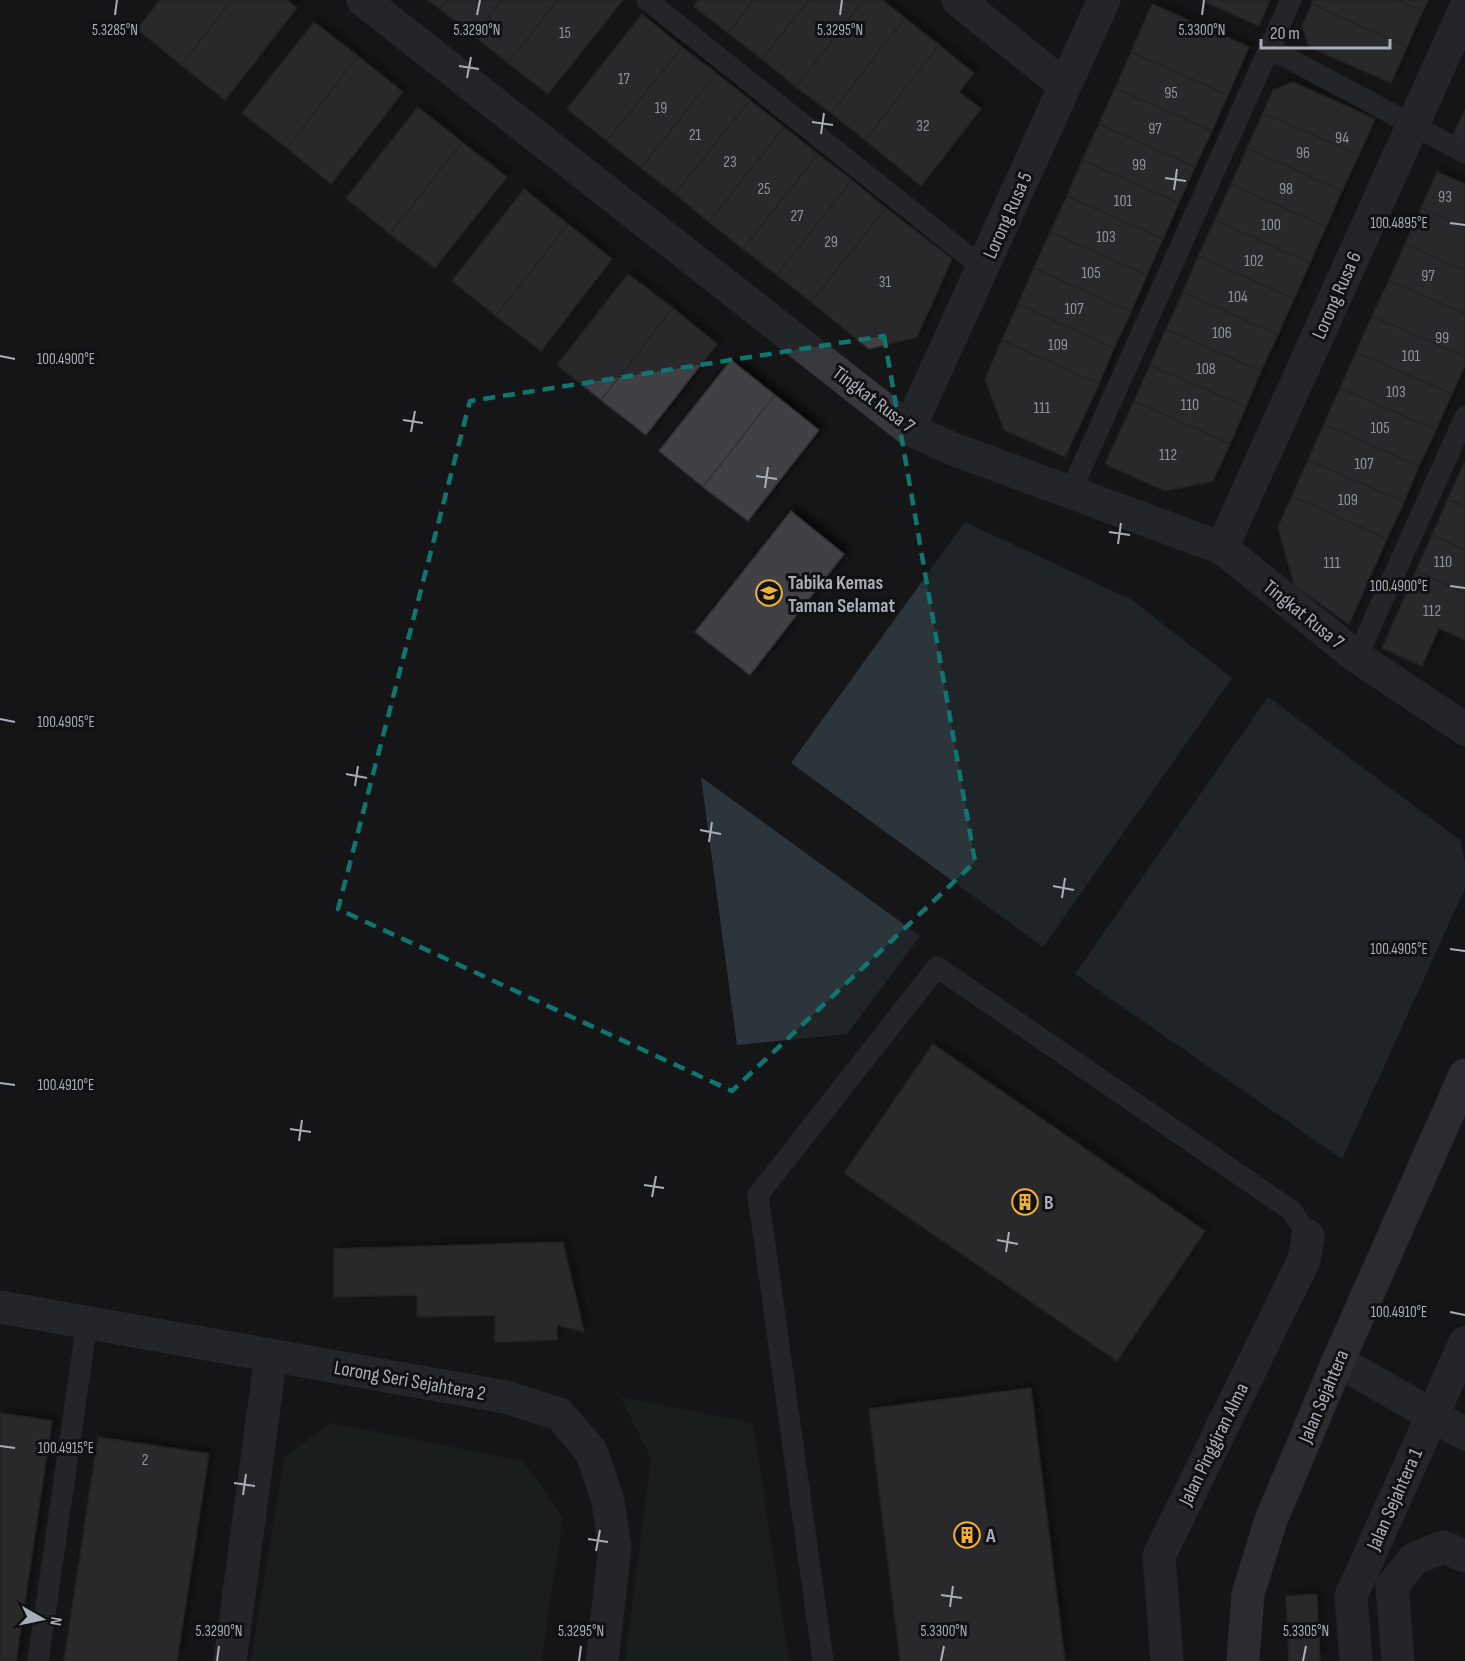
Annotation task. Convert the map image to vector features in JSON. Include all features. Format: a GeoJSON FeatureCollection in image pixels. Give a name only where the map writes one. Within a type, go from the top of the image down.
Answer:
{"type":"FeatureCollection","features":[{"type":"Feature","properties":{"kind":"main road","name":"Jalan Sejahtera"},"geometry":{"type":"LineString","coordinates":[[1243,1661],[1248,1594],[1271,1520],[1338,1361],[1465,1075]]}},
{"type":"Feature","properties":{"kind":"street","name":"Tingkat Rusa 7"},"geometry":{"type":"LineString","coordinates":[[363,0],[909,429],[953,449],[1222,548],[1357,657],[1465,729]]}},
{"type":"Feature","properties":{"kind":"street"},"geometry":{"type":"LineString","coordinates":[[958,0],[1065,86]]}},
{"type":"Feature","properties":{"kind":"street","name":"Lorong Rusa 5"},"geometry":{"type":"LineString","coordinates":[[909,429],[1104,0]]}},
{"type":"Feature","properties":{"kind":"street","name":"Lorong Rusa 6"},"geometry":{"type":"LineString","coordinates":[[1222,548],[1465,9]]}},
{"type":"Feature","properties":{"kind":"street","name":"Jalan Pinggiran Alma"},"geometry":{"type":"LineString","coordinates":[[1167,1661],[1159,1556],[1304,1260],[1308,1236]]}},
{"type":"Feature","properties":{"kind":"street","name":"Lorong Seri Sejahtera 2"},"geometry":{"type":"LineString","coordinates":[[0,1307],[505,1397],[559,1414],[591,1451],[608,1501],[615,1547],[602,1661]]}},
{"type":"Feature","properties":{"kind":"street","name":"Jalan Sejahtera 1"},"geometry":{"type":"LineString","coordinates":[[1356,1661],[1351,1596],[1465,1343]]}},
{"type":"Feature","properties":{"kind":"street"},"geometry":{"type":"LineString","coordinates":[[230,1661],[271,1355]]}},
{"type":"Feature","properties":{"kind":"street"},"geometry":{"type":"LineString","coordinates":[[1338,1361],[1465,1434]]}},
{"type":"Feature","properties":{"kind":"street"},"geometry":{"type":"LineString","coordinates":[[1398,1661],[1392,1586],[1414,1559],[1443,1547],[1465,1556]]}},
{"type":"Feature","properties":{"kind":"lane"},"geometry":{"type":"LineString","coordinates":[[647,0],[983,268]]}},
{"type":"Feature","properties":{"kind":"lane"},"geometry":{"type":"LineString","coordinates":[[1071,491],[1291,0]]}},
{"type":"Feature","properties":{"kind":"lane"},"geometry":{"type":"LineString","coordinates":[[1269,48],[1465,153]]}},
{"type":"Feature","properties":{"kind":"lane"},"geometry":{"type":"LineString","coordinates":[[1357,657],[1465,417]]}},
{"type":"Feature","properties":{"kind":"lane"},"geometry":{"type":"LineString","coordinates":[[822,1661],[758,1195],[937,967],[1292,1211],[1308,1236]]}},
{"type":"Feature","properties":{"kind":"lane"},"geometry":{"type":"LineString","coordinates":[[38,1661],[87,1323]]}},
{"type":"Feature","properties":{"kind":"highlighted area"},"geometry":{"type":"Polygon","coordinates":[[[884,336],[975,862],[732,1091],[338,909],[470,401],[884,336]]]}},
{"type":"Feature","properties":{"kind":"shaded area"},"geometry":{"type":"Polygon","coordinates":[[[965,522],[1132,600],[1232,678],[1043,947],[791,763],[965,522]]]}},
{"type":"Feature","properties":{"kind":"shaded area"},"geometry":{"type":"Polygon","coordinates":[[[1268,697],[1461,841],[1465,863],[1465,888],[1342,1159],[1075,974],[1268,697]]]}},
{"type":"Feature","properties":{"kind":"shaded area"},"geometry":{"type":"Polygon","coordinates":[[[701,777],[920,936],[847,1034],[737,1045],[701,777]]]}},
{"type":"Feature","properties":{"kind":"shaded area"},"geometry":{"type":"Polygon","coordinates":[[[621,1397],[753,1423],[789,1661],[625,1661],[651,1459],[621,1397]]]}},
{"type":"Feature","properties":{"kind":"shaded area"},"geometry":{"type":"Polygon","coordinates":[[[330,1423],[523,1461],[563,1517],[541,1661],[251,1661],[284,1458],[330,1423]]]}},
{"type":"Feature","properties":{"kind":"building"},"geometry":{"type":"Polygon","coordinates":[[[160,0],[232,0],[181,65],[137,29],[160,0]]]}},
{"type":"Feature","properties":{"kind":"building"},"geometry":{"type":"Polygon","coordinates":[[[232,0],[287,0],[297,8],[225,100],[181,65],[232,0]]]}},
{"type":"Feature","properties":{"kind":"building"},"geometry":{"type":"Polygon","coordinates":[[[428,0],[447,0],[440,9],[428,0]]]}},
{"type":"Feature","properties":{"kind":"building"},"geometry":{"type":"Polygon","coordinates":[[[447,0],[502,0],[474,36],[440,9],[447,0]]]}},
{"type":"Feature","properties":{"kind":"building"},"geometry":{"type":"Polygon","coordinates":[[[502,0],[558,0],[508,63],[474,36],[502,0]]]}},
{"type":"Feature","properties":{"kind":"building"},"geometry":{"type":"Polygon","coordinates":[[[558,0],[623,0],[548,94],[508,63],[558,0]]]}},
{"type":"Feature","properties":{"kind":"building"},"geometry":{"type":"Polygon","coordinates":[[[698,0],[754,0],[728,33],[694,6],[698,0]]]}},
{"type":"Feature","properties":{"kind":"building"},"geometry":{"type":"Polygon","coordinates":[[[754,0],[809,0],[762,59],[728,33],[754,0]]]}},
{"type":"Feature","properties":{"kind":"building"},"geometry":{"type":"Polygon","coordinates":[[[809,0],[864,0],[796,87],[762,59],[809,0]]]}},
{"type":"Feature","properties":{"kind":"building"},"geometry":{"type":"Polygon","coordinates":[[[864,0],[882,0],[905,18],[831,113],[796,87],[864,0]]]}},
{"type":"Feature","properties":{"kind":"building"},"geometry":{"type":"Polygon","coordinates":[[[1201,0],[1270,0],[1259,26],[1201,0]]]}},
{"type":"Feature","properties":{"kind":"building"},"geometry":{"type":"Polygon","coordinates":[[[1313,0],[1397,0],[1423,11],[1407,47],[1312,4],[1313,0]]]}},
{"type":"Feature","properties":{"kind":"building"},"geometry":{"type":"Polygon","coordinates":[[[1397,0],[1428,0],[1423,11],[1397,0]]]}},
{"type":"Feature","properties":{"kind":"building"},"geometry":{"type":"Polygon","coordinates":[[[1152,4],[1249,47],[1228,95],[1131,52],[1152,4]]]}},
{"type":"Feature","properties":{"kind":"building"},"geometry":{"type":"Polygon","coordinates":[[[1312,4],[1407,47],[1391,83],[1309,47],[1302,26],[1312,4]]]}},
{"type":"Feature","properties":{"kind":"building"},"geometry":{"type":"Polygon","coordinates":[[[642,14],[682,47],[607,141],[567,109],[642,14]]]}},
{"type":"Feature","properties":{"kind":"building"},"geometry":{"type":"Polygon","coordinates":[[[905,18],[939,45],[865,140],[831,113],[905,18]]]}},
{"type":"Feature","properties":{"kind":"building"},"geometry":{"type":"Polygon","coordinates":[[[314,22],[358,56],[287,148],[242,113],[314,22]]]}},
{"type":"Feature","properties":{"kind":"building"},"geometry":{"type":"Polygon","coordinates":[[[939,45],[974,73],[959,92],[981,109],[921,186],[865,140],[939,45]]]}},
{"type":"Feature","properties":{"kind":"building"},"geometry":{"type":"Polygon","coordinates":[[[682,47],[716,73],[641,168],[607,141],[682,47]]]}},
{"type":"Feature","properties":{"kind":"building"},"geometry":{"type":"Polygon","coordinates":[[[1131,52],[1228,95],[1212,131],[1115,88],[1131,52]]]}},
{"type":"Feature","properties":{"kind":"building"},"geometry":{"type":"Polygon","coordinates":[[[358,56],[403,92],[331,184],[287,148],[358,56]]]}},
{"type":"Feature","properties":{"kind":"building"},"geometry":{"type":"Polygon","coordinates":[[[716,73],[750,100],[675,194],[641,168],[716,73]]]}},
{"type":"Feature","properties":{"kind":"building"},"geometry":{"type":"Polygon","coordinates":[[[1293,82],[1375,119],[1359,155],[1263,113],[1273,90],[1293,82]]]}},
{"type":"Feature","properties":{"kind":"building"},"geometry":{"type":"Polygon","coordinates":[[[1115,88],[1212,131],[1195,167],[1099,124],[1115,88]]]}},
{"type":"Feature","properties":{"kind":"building"},"geometry":{"type":"Polygon","coordinates":[[[750,100],[784,127],[709,222],[675,194],[750,100]]]}},
{"type":"Feature","properties":{"kind":"building"},"geometry":{"type":"Polygon","coordinates":[[[418,107],[462,142],[390,234],[346,198],[418,107]]]}},
{"type":"Feature","properties":{"kind":"building"},"geometry":{"type":"Polygon","coordinates":[[[1465,110],[1465,141],[1453,135],[1465,110]]]}},
{"type":"Feature","properties":{"kind":"building"},"geometry":{"type":"Polygon","coordinates":[[[1263,113],[1359,155],[1342,191],[1247,148],[1263,113]]]}},
{"type":"Feature","properties":{"kind":"building"},"geometry":{"type":"Polygon","coordinates":[[[1099,124],[1195,167],[1179,203],[1082,160],[1099,124]]]}},
{"type":"Feature","properties":{"kind":"building"},"geometry":{"type":"Polygon","coordinates":[[[784,127],[818,154],[743,249],[709,222],[784,127]]]}},
{"type":"Feature","properties":{"kind":"building"},"geometry":{"type":"Polygon","coordinates":[[[462,142],[507,177],[435,268],[390,234],[462,142]]]}},
{"type":"Feature","properties":{"kind":"building"},"geometry":{"type":"Polygon","coordinates":[[[1247,148],[1342,191],[1326,227],[1231,184],[1247,148]]]}},
{"type":"Feature","properties":{"kind":"building"},"geometry":{"type":"Polygon","coordinates":[[[818,154],[852,180],[777,275],[743,249],[818,154]]]}},
{"type":"Feature","properties":{"kind":"building"},"geometry":{"type":"Polygon","coordinates":[[[1082,160],[1179,203],[1163,239],[1067,196],[1082,160]]]}},
{"type":"Feature","properties":{"kind":"building"},"geometry":{"type":"Polygon","coordinates":[[[1437,172],[1465,184],[1465,228],[1421,208],[1437,172]]]}},
{"type":"Feature","properties":{"kind":"building"},"geometry":{"type":"Polygon","coordinates":[[[852,180],[886,208],[811,302],[777,275],[852,180]]]}},
{"type":"Feature","properties":{"kind":"building"},"geometry":{"type":"Polygon","coordinates":[[[1231,184],[1326,227],[1310,263],[1215,220],[1231,184]]]}},
{"type":"Feature","properties":{"kind":"building"},"geometry":{"type":"Polygon","coordinates":[[[524,189],[568,224],[496,316],[452,281],[524,189]]]}},
{"type":"Feature","properties":{"kind":"building"},"geometry":{"type":"Polygon","coordinates":[[[1067,196],[1163,239],[1147,275],[1050,232],[1067,196]]]}},
{"type":"Feature","properties":{"kind":"building"},"geometry":{"type":"Polygon","coordinates":[[[886,208],[952,259],[917,337],[869,349],[811,302],[886,208]]]}},
{"type":"Feature","properties":{"kind":"building"},"geometry":{"type":"Polygon","coordinates":[[[1421,208],[1465,228],[1465,271],[1405,244],[1421,208]]]}},
{"type":"Feature","properties":{"kind":"building"},"geometry":{"type":"Polygon","coordinates":[[[1215,220],[1310,263],[1294,299],[1198,256],[1215,220]]]}},
{"type":"Feature","properties":{"kind":"building"},"geometry":{"type":"Polygon","coordinates":[[[568,224],[612,259],[541,351],[496,316],[568,224]]]}},
{"type":"Feature","properties":{"kind":"building"},"geometry":{"type":"Polygon","coordinates":[[[1050,232],[1147,275],[1131,312],[1034,268],[1050,232]]]}},
{"type":"Feature","properties":{"kind":"building"},"geometry":{"type":"Polygon","coordinates":[[[1405,244],[1465,271],[1465,314],[1389,280],[1405,244]]]}},
{"type":"Feature","properties":{"kind":"building"},"geometry":{"type":"Polygon","coordinates":[[[1198,256],[1294,299],[1278,335],[1183,292],[1198,256]]]}},
{"type":"Feature","properties":{"kind":"building"},"geometry":{"type":"Polygon","coordinates":[[[1034,268],[1131,312],[1114,348],[1018,304],[1034,268]]]}},
{"type":"Feature","properties":{"kind":"building"},"geometry":{"type":"Polygon","coordinates":[[[628,274],[673,308],[601,400],[557,365],[628,274]]]}},
{"type":"Feature","properties":{"kind":"building"},"geometry":{"type":"Polygon","coordinates":[[[1389,280],[1465,314],[1465,357],[1372,316],[1389,280]]]}},
{"type":"Feature","properties":{"kind":"building"},"geometry":{"type":"Polygon","coordinates":[[[1183,292],[1278,335],[1261,371],[1166,329],[1183,292]]]}},
{"type":"Feature","properties":{"kind":"building"},"geometry":{"type":"Polygon","coordinates":[[[1018,304],[1114,348],[1099,384],[1002,340],[1018,304]]]}},
{"type":"Feature","properties":{"kind":"building"},"geometry":{"type":"Polygon","coordinates":[[[673,308],[717,344],[646,435],[601,400],[673,308]]]}},
{"type":"Feature","properties":{"kind":"building"},"geometry":{"type":"Polygon","coordinates":[[[1372,316],[1465,357],[1465,365],[1452,394],[1356,352],[1372,316]]]}},
{"type":"Feature","properties":{"kind":"building"},"geometry":{"type":"Polygon","coordinates":[[[1166,329],[1261,371],[1246,407],[1150,365],[1166,329]]]}},
{"type":"Feature","properties":{"kind":"building"},"geometry":{"type":"Polygon","coordinates":[[[1002,340],[1099,384],[1065,457],[1004,430],[985,379],[1002,340]]]}},
{"type":"Feature","properties":{"kind":"building"},"geometry":{"type":"Polygon","coordinates":[[[1356,352],[1452,394],[1436,430],[1340,388],[1356,352]]]}},
{"type":"Feature","properties":{"kind":"building"},"geometry":{"type":"Polygon","coordinates":[[[731,360],[775,395],[703,487],[659,451],[731,360]]]}},
{"type":"Feature","properties":{"kind":"building"},"geometry":{"type":"Polygon","coordinates":[[[1150,365],[1246,407],[1230,444],[1134,401],[1150,365]]]}},
{"type":"Feature","properties":{"kind":"building"},"geometry":{"type":"Polygon","coordinates":[[[1340,388],[1436,430],[1419,466],[1324,424],[1340,388]]]}},
{"type":"Feature","properties":{"kind":"building"},"geometry":{"type":"Polygon","coordinates":[[[775,395],[819,430],[748,521],[703,487],[775,395]]]}},
{"type":"Feature","properties":{"kind":"building"},"geometry":{"type":"Polygon","coordinates":[[[1134,401],[1230,444],[1213,481],[1165,491],[1105,464],[1134,401]]]}},
{"type":"Feature","properties":{"kind":"building"},"geometry":{"type":"Polygon","coordinates":[[[1324,424],[1419,466],[1404,502],[1308,460],[1324,424]]]}},
{"type":"Feature","properties":{"kind":"building"},"geometry":{"type":"Polygon","coordinates":[[[1308,460],[1404,502],[1387,539],[1292,496],[1308,460]]]}},
{"type":"Feature","properties":{"kind":"building"},"geometry":{"type":"Polygon","coordinates":[[[1465,464],[1465,507],[1448,499],[1465,464]]]}},
{"type":"Feature","properties":{"kind":"building"},"geometry":{"type":"Polygon","coordinates":[[[1292,496],[1387,539],[1349,624],[1294,585],[1278,527],[1292,496]]]}},
{"type":"Feature","properties":{"kind":"building"},"geometry":{"type":"Polygon","coordinates":[[[1448,499],[1465,507],[1465,550],[1432,535],[1448,499]]]}},
{"type":"Feature","properties":{"kind":"building","name":"Tabika Kemas Taman Selamat"},"geometry":{"type":"Polygon","coordinates":[[[791,511],[844,554],[750,675],[695,632],[791,511]]]}},
{"type":"Feature","properties":{"kind":"building"},"geometry":{"type":"Polygon","coordinates":[[[1432,535],[1465,550],[1465,593],[1416,571],[1432,535]]]}},
{"type":"Feature","properties":{"kind":"building"},"geometry":{"type":"Polygon","coordinates":[[[1416,571],[1465,593],[1465,640],[1439,628],[1422,666],[1382,648],[1416,571]]]}},
{"type":"Feature","properties":{"kind":"building","name":"B"},"geometry":{"type":"Polygon","coordinates":[[[933,1044],[1205,1231],[1117,1361],[844,1173],[933,1044]]]}},
{"type":"Feature","properties":{"kind":"building"},"geometry":{"type":"Polygon","coordinates":[[[563,1242],[584,1332],[557,1325],[557,1340],[495,1342],[495,1315],[417,1317],[417,1295],[334,1297],[334,1249],[563,1242]]]}},
{"type":"Feature","properties":{"kind":"building","name":"A"},"geometry":{"type":"Polygon","coordinates":[[[1031,1388],[1065,1661],[900,1661],[869,1409],[1031,1388]]]}},
{"type":"Feature","properties":{"kind":"building"},"geometry":{"type":"Polygon","coordinates":[[[0,1413],[52,1421],[16,1661],[0,1661],[0,1413]]]}},
{"type":"Feature","properties":{"kind":"building"},"geometry":{"type":"Polygon","coordinates":[[[98,1437],[209,1454],[177,1661],[64,1661],[98,1437]]]}},
{"type":"Feature","properties":{"kind":"building"},"geometry":{"type":"Polygon","coordinates":[[[1317,1594],[1320,1661],[1289,1661],[1286,1596],[1317,1594]]]}},
{"type":"Feature","properties":{"kind":"place","name":"Tabika Kemas Taman Selamat"},"geometry":{"type":"Point","coordinates":[769,593]}},
{"type":"Feature","properties":{"kind":"place","name":"B"},"geometry":{"type":"Point","coordinates":[1025,1202]}},
{"type":"Feature","properties":{"kind":"place","name":"A"},"geometry":{"type":"Point","coordinates":[967,1535]}}]}
